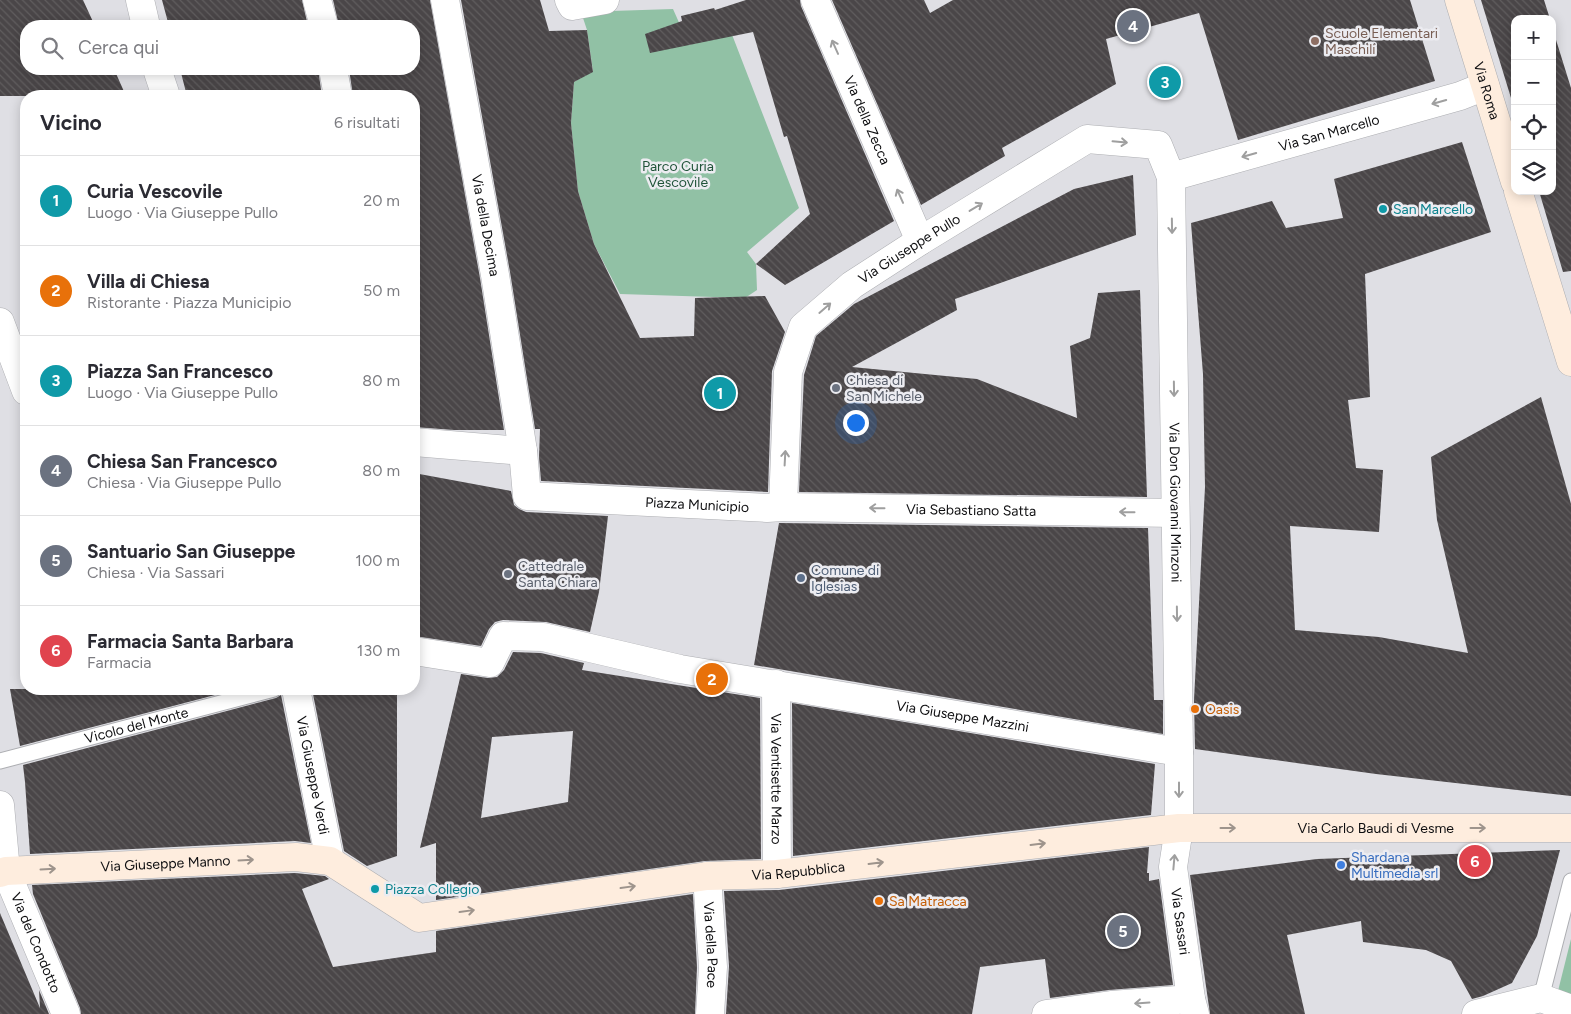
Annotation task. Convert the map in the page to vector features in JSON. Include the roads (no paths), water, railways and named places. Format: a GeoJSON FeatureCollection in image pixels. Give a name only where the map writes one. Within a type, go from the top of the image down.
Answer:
{"type":"FeatureCollection","features":[{"type":"Feature","properties":{"kind":"main road","name":"Via Roma"},"geometry":{"type":"LineString","coordinates":[[1459,0],[1511,169]]}},
{"type":"Feature","properties":{"kind":"main road"},"geometry":{"type":"LineString","coordinates":[[1519,195],[1571,362]]}},
{"type":"Feature","properties":{"kind":"main road","name":"Via Repubblica"},"geometry":{"type":"LineString","coordinates":[[330,861],[419,918],[707,876],[777,874],[1179,828]]}},
{"type":"Feature","properties":{"kind":"main road","name":"Via Carlo Baudi di Vesme"},"geometry":{"type":"LineString","coordinates":[[1179,828],[1571,828]]}},
{"type":"Feature","properties":{"kind":"main road","name":"Via Giuseppe Manno"},"geometry":{"type":"LineString","coordinates":[[3,872],[296,857],[330,861]]}},
{"type":"Feature","properties":{"kind":"street"},"geometry":{"type":"LineString","coordinates":[[140,0],[145,20]]}},
{"type":"Feature","properties":{"kind":"street"},"geometry":{"type":"LineString","coordinates":[[317,0],[322,20]]}},
{"type":"Feature","properties":{"kind":"street","name":"Via della Decima"},"geometry":{"type":"LineString","coordinates":[[445,0],[495,276],[523,451],[527,496],[627,502]]}},
{"type":"Feature","properties":{"kind":"street"},"geometry":{"type":"LineString","coordinates":[[569,0],[572,6],[605,0]]}},
{"type":"Feature","properties":{"kind":"street","name":"Via della Zecca"},"geometry":{"type":"LineString","coordinates":[[814,0],[920,241]]}},
{"type":"Feature","properties":{"kind":"street"},"geometry":{"type":"LineString","coordinates":[[159,75],[164,90]]}},
{"type":"Feature","properties":{"kind":"street"},"geometry":{"type":"LineString","coordinates":[[334,75],[337,90]]}},
{"type":"Feature","properties":{"kind":"street","name":"Via San Marcello"},"geometry":{"type":"LineString","coordinates":[[1171,177],[1460,96],[1485,86]]}},
{"type":"Feature","properties":{"kind":"street","name":"Via Giuseppe Pullo"},"geometry":{"type":"LineString","coordinates":[[775,507],[788,372],[803,327],[852,285],[920,241],[1087,140],[1158,145],[1171,177]]}},
{"type":"Feature","properties":{"kind":"street","name":"Via Don Giovanni Minzoni"},"geometry":{"type":"LineString","coordinates":[[1171,177],[1179,828]]}},
{"type":"Feature","properties":{"kind":"street"},"geometry":{"type":"LineString","coordinates":[[0,323],[20,375]]}},
{"type":"Feature","properties":{"kind":"street"},"geometry":{"type":"LineString","coordinates":[[420,442],[523,451]]}},
{"type":"Feature","properties":{"kind":"street","name":"Piazza Municipio"},"geometry":{"type":"LineString","coordinates":[[627,502],[775,507]]}},
{"type":"Feature","properties":{"kind":"street","name":"Via Sebastiano Satta"},"geometry":{"type":"LineString","coordinates":[[775,507],[1175,513]]}},
{"type":"Feature","properties":{"kind":"street","name":"Via Giuseppe Mazzini"},"geometry":{"type":"LineString","coordinates":[[420,652],[490,663],[503,636],[543,637],[680,669],[1179,752]]}},
{"type":"Feature","properties":{"kind":"street","name":"Via Ventisette Marzo"},"geometry":{"type":"LineString","coordinates":[[776,684],[777,874]]}},
{"type":"Feature","properties":{"kind":"street","name":"Via Giuseppe Verdi"},"geometry":{"type":"LineString","coordinates":[[297,695],[330,861]]}},
{"type":"Feature","properties":{"kind":"street","name":"Via del Condotto"},"geometry":{"type":"LineString","coordinates":[[0,805],[3,872],[66,1014]]}},
{"type":"Feature","properties":{"kind":"street","name":"Via Sassari"},"geometry":{"type":"LineString","coordinates":[[1179,828],[1173,866],[1193,1007]]}},
{"type":"Feature","properties":{"kind":"street","name":"Via della Pace"},"geometry":{"type":"LineString","coordinates":[[707,876],[713,967],[710,1014]]}},
{"type":"Feature","properties":{"kind":"street"},"geometry":{"type":"LineString","coordinates":[[1476,1014],[1541,998],[1571,1009]]}},
{"type":"Feature","properties":{"kind":"street"},"geometry":{"type":"LineString","coordinates":[[1046,1014],[1111,1005],[1193,1007]]}},
{"type":"Feature","properties":{"kind":"lane","name":"Vicolo del Monte"},"geometry":{"type":"LineString","coordinates":[[0,761],[251,695]]}},
{"type":"Feature","properties":{"kind":"lane"},"geometry":{"type":"LineString","coordinates":[[1541,998],[1571,880]]}},
{"type":"Feature","properties":{"kind":"place","name":"Chiesa San Francesco"},"geometry":{"type":"Point","coordinates":[1133,26]}},
{"type":"Feature","properties":{"kind":"place","name":"Scuole Elementari Maschili"},"geometry":{"type":"Point","coordinates":[1315,41]}},
{"type":"Feature","properties":{"kind":"place","name":"Piazza San Francesco"},"geometry":{"type":"Point","coordinates":[1165,82]}},
{"type":"Feature","properties":{"kind":"place","name":"San Marcello"},"geometry":{"type":"Point","coordinates":[1383,209]}},
{"type":"Feature","properties":{"kind":"place","name":"Chiesa di San Michele"},"geometry":{"type":"Point","coordinates":[836,388]}},
{"type":"Feature","properties":{"kind":"place","name":"Curia Vescovile"},"geometry":{"type":"Point","coordinates":[720,393]}},
{"type":"Feature","properties":{"kind":"place","name":"Cattedrale Santa Chiara"},"geometry":{"type":"Point","coordinates":[508,574]}},
{"type":"Feature","properties":{"kind":"place","name":"Comune di Iglesias"},"geometry":{"type":"Point","coordinates":[801,578]}},
{"type":"Feature","properties":{"kind":"place","name":"Villa di Chiesa"},"geometry":{"type":"Point","coordinates":[712,679]}},
{"type":"Feature","properties":{"kind":"place","name":"Oasis"},"geometry":{"type":"Point","coordinates":[1195,709]}},
{"type":"Feature","properties":{"kind":"place","name":"Farmacia Santa Barbara"},"geometry":{"type":"Point","coordinates":[1475,861]}},
{"type":"Feature","properties":{"kind":"place","name":"Shardana Multimedia srl"},"geometry":{"type":"Point","coordinates":[1341,865]}},
{"type":"Feature","properties":{"kind":"place","name":"Piazza Collegio"},"geometry":{"type":"Point","coordinates":[375,889]}},
{"type":"Feature","properties":{"kind":"place","name":"Sa Matracca"},"geometry":{"type":"Point","coordinates":[879,901]}},
{"type":"Feature","properties":{"kind":"place","name":"Santuario San Giuseppe"},"geometry":{"type":"Point","coordinates":[1123,931]}},
{"type":"Feature","properties":{"kind":"park label","name":"Parco Curia Vescovile"},"geometry":{"type":"Point","coordinates":[678,174]}}]}
